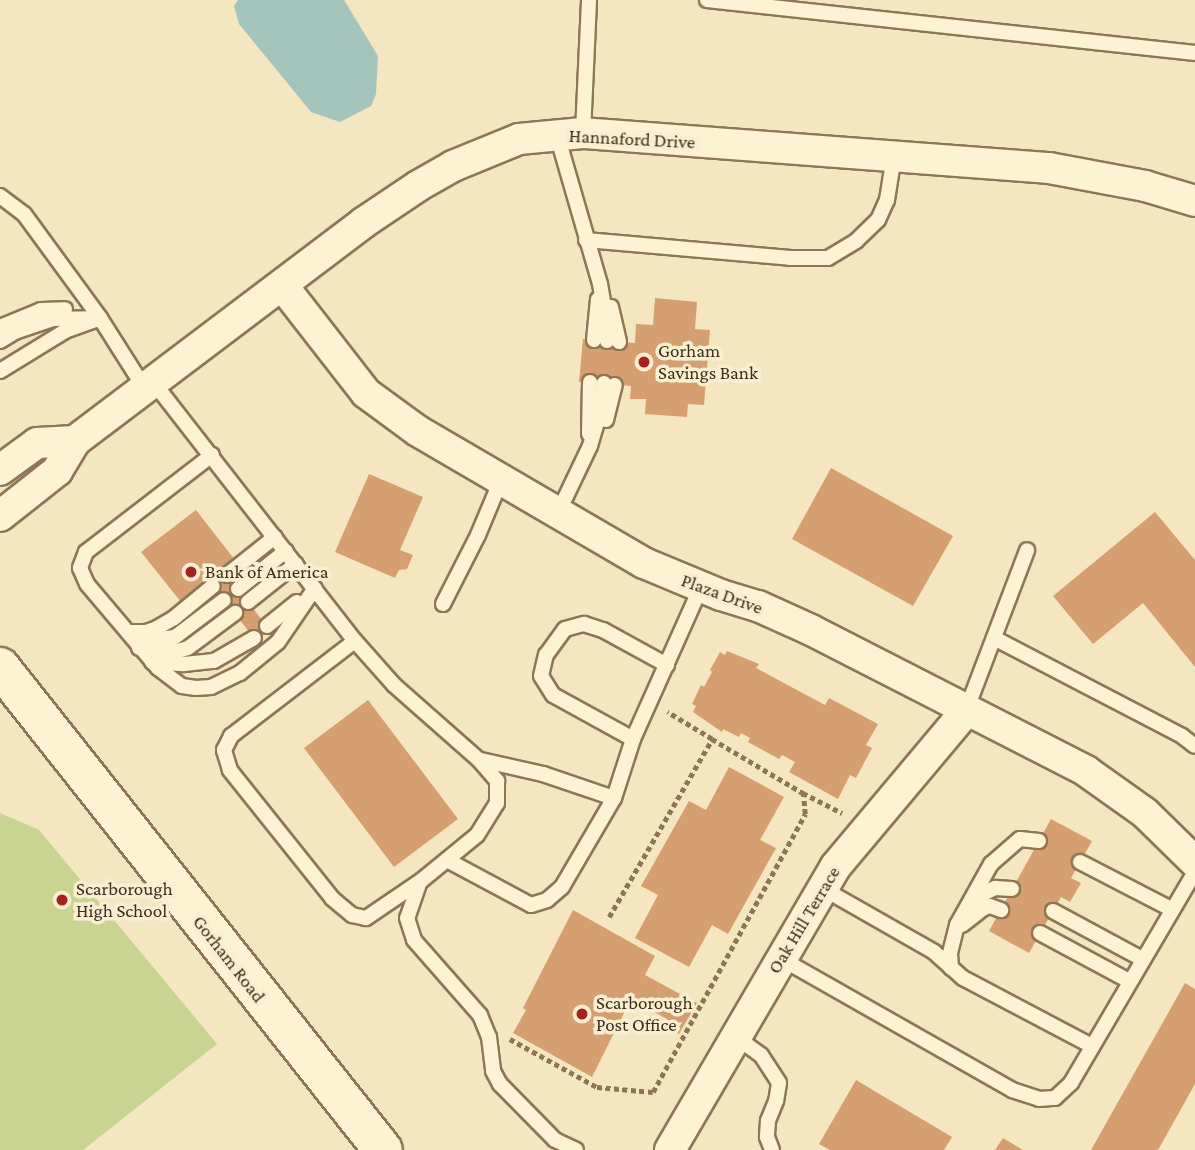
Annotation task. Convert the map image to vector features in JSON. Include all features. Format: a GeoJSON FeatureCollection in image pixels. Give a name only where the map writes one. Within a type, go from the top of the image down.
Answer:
{"type":"FeatureCollection","features":[{"type":"Feature","properties":{"kind":"main road","name":"Gorham Road"},"geometry":{"type":"LineString","coordinates":[[0,667],[383,1150]]}},
{"type":"Feature","properties":{"kind":"street","name":"Hannaford Drive"},"geometry":{"type":"LineString","coordinates":[[0,516],[57,471],[75,441],[374,216],[453,166],[519,139],[570,134],[1049,168],[1145,186],[1195,201]]}},
{"type":"Feature","properties":{"kind":"street","name":"Plaza Drive"},"geometry":{"type":"LineString","coordinates":[[282,285],[366,393],[418,431],[644,563],[701,587],[758,606],[800,625],[1086,771],[1145,813],[1195,862]]}},
{"type":"Feature","properties":{"kind":"street"},"geometry":{"type":"LineString","coordinates":[[0,470],[37,443],[75,441]]}},
{"type":"Feature","properties":{"kind":"street","name":"Oak Hill Terrace"},"geometry":{"type":"LineString","coordinates":[[670,1150],[822,888],[849,849],[886,809],[966,710]]}},
{"type":"Feature","properties":{"kind":"lane"},"geometry":{"type":"LineString","coordinates":[[589,0],[570,134],[586,240],[600,284],[617,322],[607,341],[600,284]]}},
{"type":"Feature","properties":{"kind":"lane"},"geometry":{"type":"LineString","coordinates":[[706,0],[1195,53]]}},
{"type":"Feature","properties":{"kind":"lane"},"geometry":{"type":"LineString","coordinates":[[586,240],[790,258],[828,258],[856,241],[878,219],[887,200],[894,156]]}},
{"type":"Feature","properties":{"kind":"lane"},"geometry":{"type":"LineString","coordinates":[[0,197],[16,205],[24,214],[150,386],[212,455],[355,641],[394,684],[479,760],[497,781],[497,803],[477,835],[422,880],[373,915],[357,917],[343,910],[230,770],[224,750],[231,736],[355,641]]}},
{"type":"Feature","properties":{"kind":"lane"},"geometry":{"type":"LineString","coordinates":[[0,327],[41,310],[73,309],[100,318]]}},
{"type":"Feature","properties":{"kind":"lane"},"geometry":{"type":"LineString","coordinates":[[0,341],[15,332],[52,319],[100,318]]}},
{"type":"Feature","properties":{"kind":"lane"},"geometry":{"type":"LineString","coordinates":[[0,371],[65,331],[100,318]]}},
{"type":"Feature","properties":{"kind":"lane"},"geometry":{"type":"LineString","coordinates":[[558,513],[590,446],[603,428],[603,383],[590,446]]}},
{"type":"Feature","properties":{"kind":"lane"},"geometry":{"type":"LineString","coordinates":[[212,455],[92,547],[83,558],[80,568],[87,584],[152,662],[182,686],[211,687],[240,673],[286,634],[299,608],[315,588]]}},
{"type":"Feature","properties":{"kind":"lane"},"geometry":{"type":"LineString","coordinates":[[443,604],[478,535],[501,480]]}},
{"type":"Feature","properties":{"kind":"lane"},"geometry":{"type":"LineString","coordinates":[[227,575],[275,537]]}},
{"type":"Feature","properties":{"kind":"lane"},"geometry":{"type":"LineString","coordinates":[[966,710],[1027,550]]}},
{"type":"Feature","properties":{"kind":"lane"},"geometry":{"type":"LineString","coordinates":[[238,589],[286,551]]}},
{"type":"Feature","properties":{"kind":"lane"},"geometry":{"type":"LineString","coordinates":[[248,602],[296,564]]}},
{"type":"Feature","properties":{"kind":"lane"},"geometry":{"type":"LineString","coordinates":[[131,639],[174,618],[213,586]]}},
{"type":"Feature","properties":{"kind":"lane"},"geometry":{"type":"LineString","coordinates":[[447,860],[521,902],[538,904],[562,887],[614,798],[633,739],[701,587]]}},
{"type":"Feature","properties":{"kind":"lane"},"geometry":{"type":"LineString","coordinates":[[267,626],[315,588]]}},
{"type":"Feature","properties":{"kind":"lane"},"geometry":{"type":"LineString","coordinates":[[131,639],[151,642],[175,637],[224,600]]}},
{"type":"Feature","properties":{"kind":"lane"},"geometry":{"type":"LineString","coordinates":[[131,639],[178,651],[188,648],[234,613]]}},
{"type":"Feature","properties":{"kind":"lane"},"geometry":{"type":"LineString","coordinates":[[633,739],[552,695],[541,676],[546,655],[565,629],[584,624],[603,630],[667,665]]}},
{"type":"Feature","properties":{"kind":"lane"},"geometry":{"type":"LineString","coordinates":[[152,662],[184,664],[214,661],[254,638]]}},
{"type":"Feature","properties":{"kind":"lane"},"geometry":{"type":"LineString","coordinates":[[993,638],[1182,736],[1195,746]]}},
{"type":"Feature","properties":{"kind":"lane"},"geometry":{"type":"LineString","coordinates":[[479,760],[543,774],[614,798]]}},
{"type":"Feature","properties":{"kind":"lane"},"geometry":{"type":"LineString","coordinates":[[951,968],[953,938],[999,854],[1020,839],[1039,841]]}},
{"type":"Feature","properties":{"kind":"lane"},"geometry":{"type":"LineString","coordinates":[[1080,862],[1171,909]]}},
{"type":"Feature","properties":{"kind":"lane"},"geometry":{"type":"LineString","coordinates":[[780,958],[1026,1097],[1055,1098],[1070,1083],[1195,872]]}},
{"type":"Feature","properties":{"kind":"lane"},"geometry":{"type":"LineString","coordinates":[[422,880],[409,911],[409,931],[414,940],[480,1015],[489,1037],[494,1071],[500,1084],[555,1140],[576,1150]]}},
{"type":"Feature","properties":{"kind":"lane"},"geometry":{"type":"LineString","coordinates":[[822,888],[934,952],[963,978],[1092,1046]]}},
{"type":"Feature","properties":{"kind":"lane"},"geometry":{"type":"LineString","coordinates":[[972,899],[995,888],[1012,889]]}},
{"type":"Feature","properties":{"kind":"lane"},"geometry":{"type":"LineString","coordinates":[[953,938],[967,919],[984,908],[990,905],[1001,910]]}},
{"type":"Feature","properties":{"kind":"lane"},"geometry":{"type":"LineString","coordinates":[[1053,911],[1142,959]]}},
{"type":"Feature","properties":{"kind":"lane"},"geometry":{"type":"LineString","coordinates":[[1040,933],[1129,981]]}},
{"type":"Feature","properties":{"kind":"lane"},"geometry":{"type":"LineString","coordinates":[[736,1037],[761,1055],[779,1083],[776,1101],[768,1121],[767,1137],[772,1150]]}},
{"type":"Feature","properties":{"kind":"path"},"geometry":{"type":"LineString","coordinates":[[669,699],[664,710],[803,793],[849,815]]}},
{"type":"Feature","properties":{"kind":"path"},"geometry":{"type":"LineString","coordinates":[[609,917],[712,739]]}},
{"type":"Feature","properties":{"kind":"path"},"geometry":{"type":"LineString","coordinates":[[489,1037],[506,1037],[597,1087],[653,1092],[805,814],[803,793]]}},
{"type":"Feature","properties":{"kind":"green space","name":"Scarborough High School"},"geometry":{"type":"Polygon","coordinates":[[[0,813],[39,830],[217,1044],[83,1150],[0,1150],[0,813]]]}},
{"type":"Feature","properties":{"kind":"water"},"geometry":{"type":"Polygon","coordinates":[[[238,0],[344,0],[378,56],[376,94],[371,106],[340,122],[311,112],[239,24],[234,6],[238,0]]]}},
{"type":"Feature","properties":{"kind":"building","name":"Gorham Savings Bank"},"geometry":{"type":"Polygon","coordinates":[[[655,298],[697,302],[695,329],[710,330],[704,405],[688,404],[687,417],[645,414],[646,399],[630,399],[631,386],[579,382],[583,339],[635,343],[636,324],[653,325],[655,298]]]}},
{"type":"Feature","properties":{"kind":"building"},"geometry":{"type":"Polygon","coordinates":[[[831,468],[953,536],[913,606],[792,539],[831,468]]]}},
{"type":"Feature","properties":{"kind":"building"},"geometry":{"type":"Polygon","coordinates":[[[369,474],[423,497],[400,550],[413,555],[407,569],[399,570],[395,578],[335,552],[369,474]]]}},
{"type":"Feature","properties":{"kind":"building","name":"Bank of America"},"geometry":{"type":"Polygon","coordinates":[[[196,510],[235,560],[223,569],[268,628],[254,638],[209,581],[181,602],[141,552],[196,510]]]}},
{"type":"Feature","properties":{"kind":"building"},"geometry":{"type":"Polygon","coordinates":[[[1155,512],[1195,560],[1195,667],[1143,603],[1093,644],[1053,596],[1155,512]]]}},
{"type":"Feature","properties":{"kind":"building"},"geometry":{"type":"Polygon","coordinates":[[[727,651],[759,664],[756,668],[825,705],[829,698],[878,724],[866,745],[872,748],[856,778],[850,775],[838,799],[789,772],[795,762],[782,755],[779,759],[748,742],[750,738],[741,733],[739,737],[723,729],[722,732],[693,712],[696,706],[692,704],[701,685],[704,687],[720,652],[725,655],[727,651]]]}},
{"type":"Feature","properties":{"kind":"building"},"geometry":{"type":"Polygon","coordinates":[[[368,700],[458,819],[394,867],[304,748],[368,700]]]}},
{"type":"Feature","properties":{"kind":"building"},"geometry":{"type":"Polygon","coordinates":[[[729,767],[784,797],[760,840],[776,848],[728,934],[712,925],[689,967],[635,938],[658,895],[641,886],[689,801],[706,810],[729,767]]]}},
{"type":"Feature","properties":{"kind":"building"},"geometry":{"type":"Polygon","coordinates":[[[1051,819],[1092,841],[1071,878],[1081,883],[1070,902],[1061,897],[1029,953],[989,931],[1051,819]]]}},
{"type":"Feature","properties":{"kind":"building"},"geometry":{"type":"Polygon","coordinates":[[[573,910],[655,956],[645,975],[697,1003],[679,1034],[663,1026],[667,1019],[631,999],[592,1077],[513,1033],[573,910]]]}},
{"type":"Feature","properties":{"kind":"building"},"geometry":{"type":"Polygon","coordinates":[[[1185,983],[1195,989],[1195,1084],[1158,1150],[1091,1150],[1185,983]]]}},
{"type":"Feature","properties":{"kind":"building"},"geometry":{"type":"Polygon","coordinates":[[[856,1080],[952,1137],[944,1150],[830,1150],[819,1144],[856,1080]]]}},
{"type":"Feature","properties":{"kind":"building"},"geometry":{"type":"Polygon","coordinates":[[[1003,1138],[1023,1150],[995,1150],[1003,1138]]]}},
{"type":"Feature","properties":{"kind":"place","name":"Gorham Savings Bank"},"geometry":{"type":"Point","coordinates":[644,362]}},
{"type":"Feature","properties":{"kind":"place","name":"Bank of America"},"geometry":{"type":"Point","coordinates":[191,572]}},
{"type":"Feature","properties":{"kind":"place","name":"Scarborough High School"},"geometry":{"type":"Point","coordinates":[62,900]}},
{"type":"Feature","properties":{"kind":"place","name":"Scarborough Post Office"},"geometry":{"type":"Point","coordinates":[582,1014]}}]}
